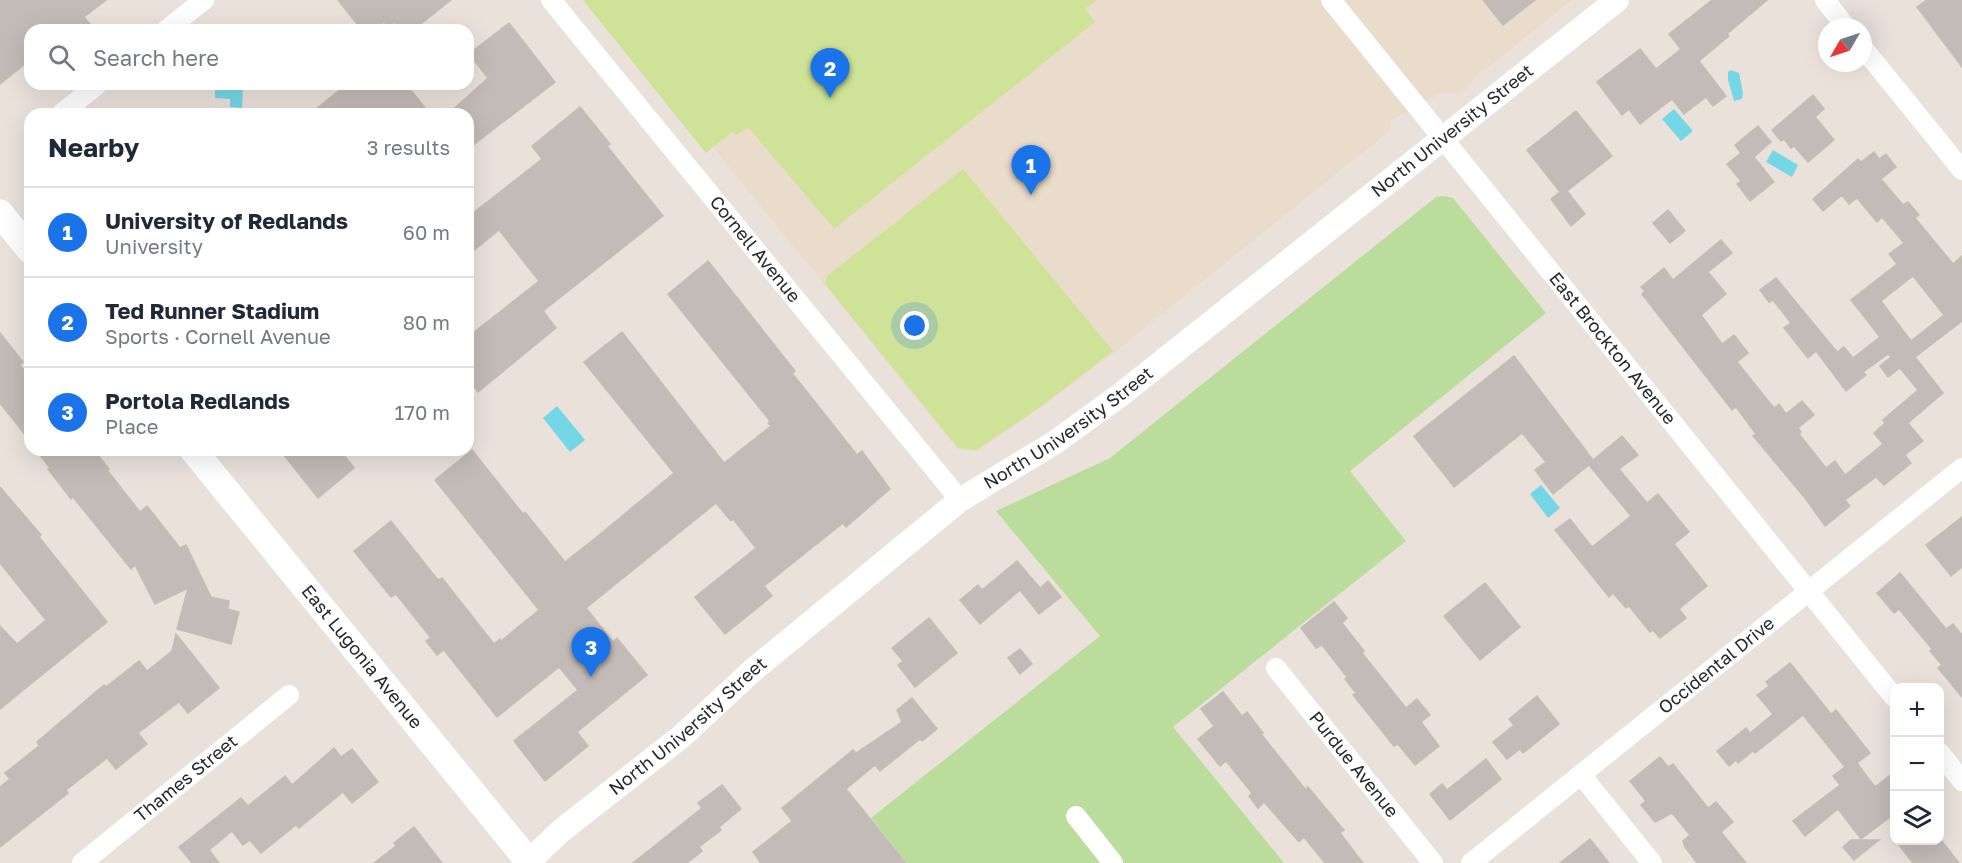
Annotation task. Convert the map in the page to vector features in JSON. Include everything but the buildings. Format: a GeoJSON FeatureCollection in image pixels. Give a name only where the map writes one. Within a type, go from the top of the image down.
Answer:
{"type":"FeatureCollection","features":[{"type":"Feature","properties":{"kind":"main road"},"geometry":{"type":"LineString","coordinates":[[0,213],[24,243]]}},
{"type":"Feature","properties":{"kind":"main road","name":"East Lugonia Avenue"},"geometry":{"type":"LineString","coordinates":[[198,456],[528,862]]}},
{"type":"Feature","properties":{"kind":"street"},"geometry":{"type":"LineString","coordinates":[[174,24],[204,0]]}},
{"type":"Feature","properties":{"kind":"street","name":"Cornell Avenue"},"geometry":{"type":"LineString","coordinates":[[551,0],[960,500]]}},
{"type":"Feature","properties":{"kind":"street","name":"East Brockton Avenue"},"geometry":{"type":"LineString","coordinates":[[1330,0],[1890,692]]}},
{"type":"Feature","properties":{"kind":"street","name":"North University Street"},"geometry":{"type":"LineString","coordinates":[[528,862],[562,830],[682,736],[752,671],[960,500],[1086,422],[1617,0]]}},
{"type":"Feature","properties":{"kind":"street"},"geometry":{"type":"LineString","coordinates":[[1825,0],[1839,18]]}},
{"type":"Feature","properties":{"kind":"street"},"geometry":{"type":"LineString","coordinates":[[1872,59],[1962,170]]}},
{"type":"Feature","properties":{"kind":"street"},"geometry":{"type":"LineString","coordinates":[[68,108],[91,90]]}},
{"type":"Feature","properties":{"kind":"street","name":"Occidental Drive"},"geometry":{"type":"LineString","coordinates":[[1471,863],[1962,468]]}},
{"type":"Feature","properties":{"kind":"street","name":"Purdue Avenue"},"geometry":{"type":"LineString","coordinates":[[1276,668],[1433,863]]}},
{"type":"Feature","properties":{"kind":"street","name":"Thames Street"},"geometry":{"type":"LineString","coordinates":[[82,863],[289,695]]}},
{"type":"Feature","properties":{"kind":"street"},"geometry":{"type":"LineString","coordinates":[[1944,758],[1962,781]]}},
{"type":"Feature","properties":{"kind":"street"},"geometry":{"type":"LineString","coordinates":[[1582,776],[1652,863]]}},
{"type":"Feature","properties":{"kind":"street"},"geometry":{"type":"LineString","coordinates":[[1076,816],[1113,863]]}},
{"type":"Feature","properties":{"kind":"shaded area"},"geometry":{"type":"Polygon","coordinates":[[[583,0],[1572,0],[1458,94],[1441,93],[1390,121],[1391,128],[1388,132],[1115,352],[977,452],[957,449],[713,147],[706,153],[583,0]]]}},
{"type":"Feature","properties":{"kind":"green space"},"geometry":{"type":"Polygon","coordinates":[[[583,0],[1096,0],[1085,9],[1095,22],[834,229],[748,127],[737,135],[732,132],[706,153],[583,0]]]}},
{"type":"Feature","properties":{"kind":"green space"},"geometry":{"type":"Polygon","coordinates":[[[963,169],[1113,351],[1043,405],[976,450],[958,448],[825,284],[827,276],[963,169]]]}},
{"type":"Feature","properties":{"kind":"green space"},"geometry":{"type":"Polygon","coordinates":[[[1436,197],[1453,198],[1546,313],[1350,471],[1406,541],[1173,727],[1284,863],[907,863],[871,818],[1100,636],[996,511],[1110,458],[1436,197]]]}},
{"type":"Feature","properties":{"kind":"water"},"geometry":{"type":"Polygon","coordinates":[[[1731,70],[1739,73],[1743,93],[1742,99],[1734,101],[1728,80],[1728,72],[1731,70]]]}},
{"type":"Feature","properties":{"kind":"water"},"geometry":{"type":"Polygon","coordinates":[[[215,90],[243,90],[242,108],[230,107],[230,99],[215,98],[215,90]]]}},
{"type":"Feature","properties":{"kind":"water"},"geometry":{"type":"Polygon","coordinates":[[[1674,109],[1693,131],[1681,141],[1662,119],[1674,109]]]}},
{"type":"Feature","properties":{"kind":"water"},"geometry":{"type":"Polygon","coordinates":[[[1773,150],[1798,165],[1792,177],[1766,162],[1773,150]]]}},
{"type":"Feature","properties":{"kind":"water"},"geometry":{"type":"Polygon","coordinates":[[[557,406],[585,440],[570,452],[543,418],[557,406]]]}},
{"type":"Feature","properties":{"kind":"water"},"geometry":{"type":"Polygon","coordinates":[[[1541,485],[1560,508],[1548,518],[1530,494],[1541,485]]]}},
{"type":"Feature","properties":{"kind":"place","name":"Ted Runner Stadium"},"geometry":{"type":"Point","coordinates":[830,98]}},
{"type":"Feature","properties":{"kind":"place","name":"University of Redlands"},"geometry":{"type":"Point","coordinates":[1031,195]}},
{"type":"Feature","properties":{"kind":"place","name":"Portola Redlands"},"geometry":{"type":"Point","coordinates":[591,677]}}]}
